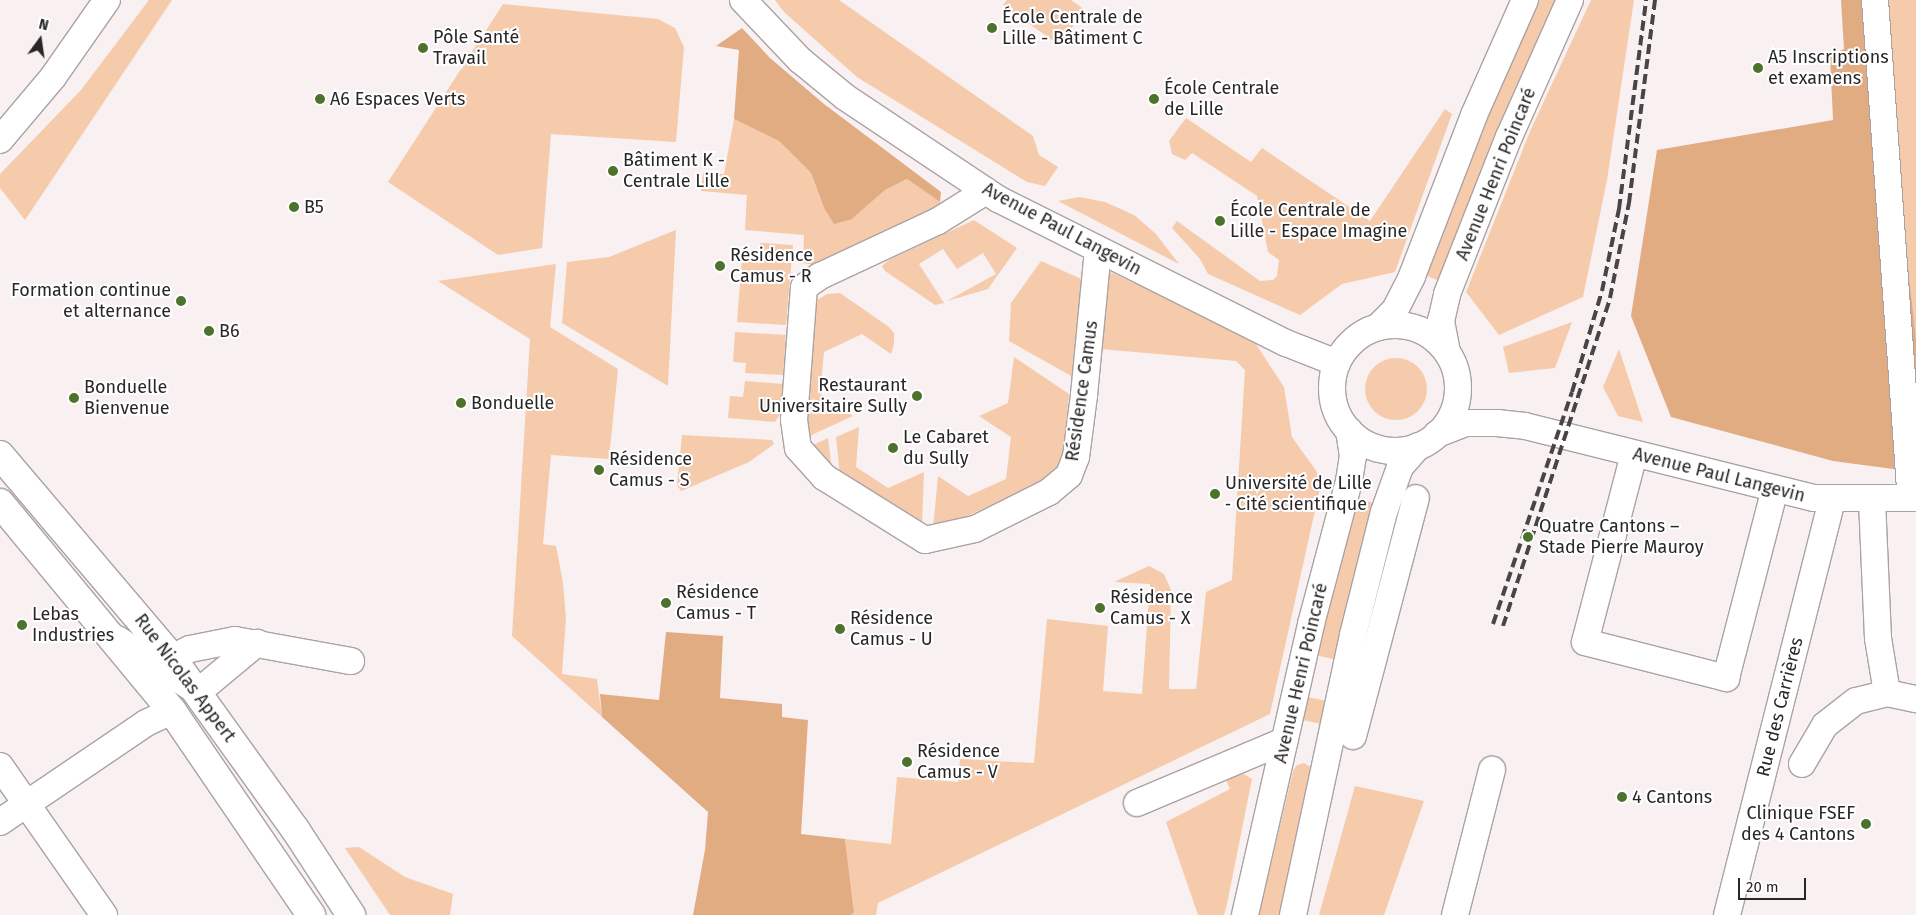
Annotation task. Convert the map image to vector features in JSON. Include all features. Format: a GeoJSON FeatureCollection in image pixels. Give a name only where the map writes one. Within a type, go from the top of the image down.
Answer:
{"type":"FeatureCollection","features":[{"type":"Feature","properties":{"kind":"main road","name":"Rue Nicolas Appert"},"geometry":{"type":"LineString","coordinates":[[0,455],[172,658],[198,692],[311,852],[351,915]]}},
{"type":"Feature","properties":{"kind":"main road","name":"Rue Nicolas Appert"},"geometry":{"type":"LineString","coordinates":[[0,503],[172,711],[310,915]]}},
{"type":"Feature","properties":{"kind":"street"},"geometry":{"type":"LineString","coordinates":[[0,140],[53,77],[107,0]]}},
{"type":"Feature","properties":{"kind":"street","name":"Avenue Paul Langevin"},"geometry":{"type":"LineString","coordinates":[[742,0],[794,55],[845,97],[986,191],[1098,250],[1286,343],[1337,363]]}},
{"type":"Feature","properties":{"kind":"street"},"geometry":{"type":"LineString","coordinates":[[1427,440],[1403,450],[1381,449],[1360,440],[1349,430],[1333,399],[1333,377],[1337,363],[1353,340],[1378,327],[1395,310],[1412,276],[1474,115],[1525,0]]}},
{"type":"Feature","properties":{"kind":"street","name":"Avenue Henri Poincaré"},"geometry":{"type":"LineString","coordinates":[[1447,352],[1441,321],[1447,294],[1509,137],[1570,0]]}},
{"type":"Feature","properties":{"kind":"street"},"geometry":{"type":"LineString","coordinates":[[1875,0],[1914,498]]}},
{"type":"Feature","properties":{"kind":"street","name":"Résidence Camus"},"geometry":{"type":"LineString","coordinates":[[986,191],[938,221],[820,276],[804,287],[794,420],[798,448],[824,477],[925,540],[975,529],[1042,496],[1069,475],[1076,457],[1084,395],[1098,250]]}},
{"type":"Feature","properties":{"kind":"street"},"geometry":{"type":"LineString","coordinates":[[1294,915],[1352,635],[1380,531],[1400,467],[1453,410],[1457,380],[1447,352],[1432,338],[1413,328],[1378,327]]}},
{"type":"Feature","properties":{"kind":"street","name":"Avenue Paul Langevin"},"geometry":{"type":"LineString","coordinates":[[1457,380],[1475,403],[1525,426]]}},
{"type":"Feature","properties":{"kind":"street","name":"Avenue Paul Langevin"},"geometry":{"type":"LineString","coordinates":[[1427,440],[1453,426],[1480,421],[1525,426],[1775,489],[1832,500],[1914,498]]}},
{"type":"Feature","properties":{"kind":"street","name":"Avenue Henri Poincaré"},"geometry":{"type":"LineString","coordinates":[[1245,915],[1311,624],[1349,481],[1352,456],[1349,430]]}},
{"type":"Feature","properties":{"kind":"street"},"geometry":{"type":"LineString","coordinates":[[1634,454],[1585,642],[1726,678],[1775,489]]}},
{"type":"Feature","properties":{"kind":"street"},"geometry":{"type":"LineString","coordinates":[[1353,736],[1416,498]]}},
{"type":"Feature","properties":{"kind":"street"},"geometry":{"type":"LineString","coordinates":[[1872,499],[1877,628],[1886,693]]}},
{"type":"Feature","properties":{"kind":"street","name":"Rue des Carrières"},"geometry":{"type":"LineString","coordinates":[[1727,915],[1832,500]]}},
{"type":"Feature","properties":{"kind":"street"},"geometry":{"type":"LineString","coordinates":[[110,634],[198,692],[257,643]]}},
{"type":"Feature","properties":{"kind":"street"},"geometry":{"type":"LineString","coordinates":[[172,658],[190,649],[235,640],[351,661]]}},
{"type":"Feature","properties":{"kind":"street"},"geometry":{"type":"LineString","coordinates":[[1802,764],[1825,725],[1856,701],[1886,693],[1916,699]]}},
{"type":"Feature","properties":{"kind":"street"},"geometry":{"type":"LineString","coordinates":[[0,822],[146,723],[172,711]]}},
{"type":"Feature","properties":{"kind":"street"},"geometry":{"type":"LineString","coordinates":[[1137,803],[1284,741]]}},
{"type":"Feature","properties":{"kind":"street"},"geometry":{"type":"LineString","coordinates":[[0,766],[104,915]]}},
{"type":"Feature","properties":{"kind":"street"},"geometry":{"type":"LineString","coordinates":[[1455,915],[1492,770]]}},
{"type":"Feature","properties":{"kind":"shaded area"},"geometry":{"type":"Polygon","coordinates":[[[149,0],[172,0],[25,220],[0,188],[0,174],[81,90],[149,0]]]}},
{"type":"Feature","properties":{"kind":"shaded area"},"geometry":{"type":"Polygon","coordinates":[[[775,0],[839,0],[1033,136],[1039,155],[1058,167],[1045,186],[1027,182],[857,77],[784,12],[775,0]]]}},
{"type":"Feature","properties":{"kind":"shaded area"},"geometry":{"type":"Polygon","coordinates":[[[1007,0],[1071,0],[1085,10],[1059,45],[1003,5],[1007,0]]]}},
{"type":"Feature","properties":{"kind":"shaded area"},"geometry":{"type":"Polygon","coordinates":[[[1534,0],[1560,0],[1442,282],[1422,274],[1534,0]]]}},
{"type":"Feature","properties":{"kind":"shaded area"},"geometry":{"type":"Polygon","coordinates":[[[1591,0],[1634,0],[1607,180],[1583,297],[1499,335],[1466,292],[1531,129],[1591,0]]]}},
{"type":"Feature","properties":{"kind":"shaded area"},"geometry":{"type":"Polygon","coordinates":[[[1841,0],[1878,0],[1916,339],[1916,472],[1833,461],[1671,417],[1631,316],[1657,150],[1833,120],[1830,56],[1844,49],[1841,0]]]}},
{"type":"Feature","properties":{"kind":"shaded area"},"geometry":{"type":"Polygon","coordinates":[[[1878,0],[1916,0],[1916,339],[1877,2],[1878,0]]]}},
{"type":"Feature","properties":{"kind":"shaded area"},"geometry":{"type":"Polygon","coordinates":[[[503,4],[658,19],[675,28],[684,47],[676,142],[551,134],[542,248],[498,255],[388,182],[503,4]]]}},
{"type":"Feature","properties":{"kind":"shaded area"},"geometry":{"type":"Polygon","coordinates":[[[742,28],[770,58],[824,104],[941,192],[940,202],[907,179],[885,190],[852,219],[834,224],[824,208],[811,173],[779,141],[734,119],[739,50],[716,46],[742,28]]]}},
{"type":"Feature","properties":{"kind":"shaded area"},"geometry":{"type":"Polygon","coordinates":[[[1445,109],[1452,114],[1395,272],[1342,284],[1300,315],[1208,274],[1200,259],[1172,228],[1177,221],[1260,281],[1273,280],[1277,276],[1279,260],[1268,252],[1257,196],[1192,153],[1185,160],[1172,154],[1169,141],[1186,118],[1251,162],[1262,148],[1370,221],[1445,109]]]}},
{"type":"Feature","properties":{"kind":"shaded area"},"geometry":{"type":"Polygon","coordinates":[[[734,119],[779,141],[811,173],[824,208],[852,219],[885,190],[907,179],[940,202],[938,209],[820,266],[803,263],[804,235],[745,230],[747,195],[701,191],[703,173],[724,174],[734,119]]]}},
{"type":"Feature","properties":{"kind":"shaded area"},"geometry":{"type":"Polygon","coordinates":[[[1080,197],[1105,202],[1134,215],[1156,234],[1179,264],[1058,201],[1080,197]]]}},
{"type":"Feature","properties":{"kind":"shaded area"},"geometry":{"type":"Polygon","coordinates":[[[974,220],[1017,248],[988,289],[947,301],[996,274],[983,253],[957,269],[943,249],[919,264],[944,303],[935,305],[885,271],[882,266],[889,260],[974,220]]]}},
{"type":"Feature","properties":{"kind":"shaded area"},"geometry":{"type":"Polygon","coordinates":[[[676,230],[668,386],[562,323],[567,262],[609,257],[676,230]]]}},
{"type":"Feature","properties":{"kind":"shaded area"},"geometry":{"type":"Polygon","coordinates":[[[760,243],[793,245],[786,325],[737,322],[742,259],[759,260],[760,243]]]}},
{"type":"Feature","properties":{"kind":"shaded area"},"geometry":{"type":"Polygon","coordinates":[[[1041,261],[1086,281],[1073,377],[1009,341],[1011,303],[1041,261]]]}},
{"type":"Feature","properties":{"kind":"shaded area"},"geometry":{"type":"Polygon","coordinates":[[[556,264],[550,327],[618,369],[609,459],[551,455],[543,544],[556,546],[563,583],[566,618],[562,674],[597,679],[602,717],[512,636],[530,339],[438,281],[556,264]]]}},
{"type":"Feature","properties":{"kind":"shaded area"},"geometry":{"type":"Polygon","coordinates":[[[1106,270],[1252,338],[1284,387],[1292,437],[1322,479],[1270,714],[878,903],[876,915],[851,915],[854,911],[845,839],[891,844],[897,777],[958,782],[960,759],[1034,763],[1047,619],[1108,626],[1103,691],[1142,694],[1150,584],[1114,582],[1149,566],[1164,574],[1171,590],[1169,689],[1196,689],[1206,592],[1232,580],[1245,370],[1236,361],[1101,349],[1106,270]]]}},
{"type":"Feature","properties":{"kind":"shaded area"},"geometry":{"type":"Polygon","coordinates":[[[840,293],[889,327],[894,333],[894,344],[891,354],[862,334],[824,352],[820,394],[853,416],[807,437],[805,421],[814,306],[817,300],[827,294],[840,293]]]}},
{"type":"Feature","properties":{"kind":"shaded area"},"geometry":{"type":"Polygon","coordinates":[[[1572,322],[1555,368],[1509,373],[1503,347],[1572,322]]]}},
{"type":"Feature","properties":{"kind":"shaded area"},"geometry":{"type":"Polygon","coordinates":[[[735,332],[786,335],[783,375],[745,373],[746,363],[733,362],[735,332]]]}},
{"type":"Feature","properties":{"kind":"shaded area"},"geometry":{"type":"Polygon","coordinates":[[[1619,349],[1643,422],[1618,416],[1603,387],[1619,349]]]}},
{"type":"Feature","properties":{"kind":"shaded area"},"geometry":{"type":"Polygon","coordinates":[[[1014,357],[1069,394],[1063,460],[1052,477],[937,530],[933,529],[938,476],[968,496],[1006,479],[1011,437],[979,416],[1008,403],[1014,357]]]}},
{"type":"Feature","properties":{"kind":"shaded area"},"geometry":{"type":"Polygon","coordinates":[[[1396,358],[1408,360],[1418,367],[1425,377],[1427,389],[1425,401],[1418,411],[1408,418],[1396,420],[1384,418],[1374,411],[1367,401],[1365,389],[1367,377],[1374,367],[1384,360],[1396,358]]]}},
{"type":"Feature","properties":{"kind":"shaded area"},"geometry":{"type":"Polygon","coordinates":[[[745,381],[783,384],[780,414],[775,422],[728,418],[730,396],[743,397],[745,381]]]}},
{"type":"Feature","properties":{"kind":"shaded area"},"geometry":{"type":"Polygon","coordinates":[[[859,427],[856,467],[888,488],[924,472],[922,525],[840,476],[836,437],[859,427]]]}},
{"type":"Feature","properties":{"kind":"shaded area"},"geometry":{"type":"Polygon","coordinates":[[[682,435],[772,440],[774,444],[749,462],[681,491],[677,485],[682,435]]]}},
{"type":"Feature","properties":{"kind":"shaded area"},"geometry":{"type":"Polygon","coordinates":[[[828,438],[832,469],[809,447],[828,438]]]}},
{"type":"Feature","properties":{"kind":"shaded area"},"geometry":{"type":"Polygon","coordinates":[[[1353,497],[1377,504],[1337,660],[1311,654],[1353,497]]]}},
{"type":"Feature","properties":{"kind":"shaded area"},"geometry":{"type":"Polygon","coordinates":[[[666,632],[723,636],[720,698],[782,704],[782,717],[808,720],[801,834],[845,839],[854,912],[851,915],[693,915],[705,850],[708,812],[602,717],[600,694],[659,700],[666,632]]]}},
{"type":"Feature","properties":{"kind":"shaded area"},"geometry":{"type":"Polygon","coordinates":[[[1303,696],[1331,702],[1326,725],[1298,719],[1303,696]]]}},
{"type":"Feature","properties":{"kind":"shaded area"},"geometry":{"type":"Polygon","coordinates":[[[1304,763],[1312,768],[1282,915],[1259,915],[1293,771],[1297,765],[1304,763]]]}},
{"type":"Feature","properties":{"kind":"shaded area"},"geometry":{"type":"Polygon","coordinates":[[[1234,770],[1237,775],[1244,774],[1252,779],[1227,904],[1224,915],[1198,915],[1166,822],[1230,789],[1224,775],[1234,770]]]}},
{"type":"Feature","properties":{"kind":"shaded area"},"geometry":{"type":"Polygon","coordinates":[[[1355,786],[1424,801],[1384,915],[1319,915],[1355,786]]]}},
{"type":"Feature","properties":{"kind":"shaded area"},"geometry":{"type":"Polygon","coordinates":[[[359,847],[405,877],[453,894],[450,915],[390,915],[345,848],[359,847]]]}},
{"type":"Feature","properties":{"kind":"railway"},"geometry":{"type":"LineString","coordinates":[[1493,624],[1572,392],[1602,291],[1619,209],[1646,0]]}},
{"type":"Feature","properties":{"kind":"railway"},"geometry":{"type":"LineString","coordinates":[[1503,626],[1610,298],[1629,203],[1655,0]]}},
{"type":"Feature","properties":{"kind":"place","name":"École Centrale de Lille - Bâtiment C"},"geometry":{"type":"Point","coordinates":[992,28]}},
{"type":"Feature","properties":{"kind":"place","name":"Pôle Santé Travail"},"geometry":{"type":"Point","coordinates":[423,48]}},
{"type":"Feature","properties":{"kind":"place","name":"A5 Inscriptions et examens"},"geometry":{"type":"Point","coordinates":[1758,68]}},
{"type":"Feature","properties":{"kind":"place","name":"A6 Espaces Verts"},"geometry":{"type":"Point","coordinates":[320,99]}},
{"type":"Feature","properties":{"kind":"place","name":"École Centrale de Lille"},"geometry":{"type":"Point","coordinates":[1154,99]}},
{"type":"Feature","properties":{"kind":"place","name":"Bâtiment K - Centrale Lille"},"geometry":{"type":"Point","coordinates":[613,171]}},
{"type":"Feature","properties":{"kind":"place","name":"B5"},"geometry":{"type":"Point","coordinates":[294,207]}},
{"type":"Feature","properties":{"kind":"place","name":"École Centrale de Lille - Espace Imagine"},"geometry":{"type":"Point","coordinates":[1220,221]}},
{"type":"Feature","properties":{"kind":"place","name":"Résidence Camus - R"},"geometry":{"type":"Point","coordinates":[720,266]}},
{"type":"Feature","properties":{"kind":"place","name":"Formation continue et alternance"},"geometry":{"type":"Point","coordinates":[181,301]}},
{"type":"Feature","properties":{"kind":"place","name":"B6"},"geometry":{"type":"Point","coordinates":[209,331]}},
{"type":"Feature","properties":{"kind":"place","name":"Restaurant Universitaire Sully"},"geometry":{"type":"Point","coordinates":[917,396]}},
{"type":"Feature","properties":{"kind":"place","name":"Bonduelle Bienvenue"},"geometry":{"type":"Point","coordinates":[74,398]}},
{"type":"Feature","properties":{"kind":"place","name":"Bonduelle"},"geometry":{"type":"Point","coordinates":[461,403]}},
{"type":"Feature","properties":{"kind":"place","name":"Le Cabaret du Sully"},"geometry":{"type":"Point","coordinates":[893,448]}},
{"type":"Feature","properties":{"kind":"place","name":"Résidence Camus - S"},"geometry":{"type":"Point","coordinates":[599,470]}},
{"type":"Feature","properties":{"kind":"place","name":"Université de Lille ‐ Cité scientifique"},"geometry":{"type":"Point","coordinates":[1215,494]}},
{"type":"Feature","properties":{"kind":"place","name":"Quatre Cantons – Stade Pierre Mauroy"},"geometry":{"type":"Point","coordinates":[1528,537]}},
{"type":"Feature","properties":{"kind":"place","name":"Résidence Camus - T"},"geometry":{"type":"Point","coordinates":[666,603]}},
{"type":"Feature","properties":{"kind":"place","name":"Résidence Camus - X"},"geometry":{"type":"Point","coordinates":[1100,608]}},
{"type":"Feature","properties":{"kind":"place","name":"Lebas Industries"},"geometry":{"type":"Point","coordinates":[22,625]}},
{"type":"Feature","properties":{"kind":"place","name":"Résidence Camus - U"},"geometry":{"type":"Point","coordinates":[840,629]}},
{"type":"Feature","properties":{"kind":"place","name":"Résidence Camus - V"},"geometry":{"type":"Point","coordinates":[907,762]}},
{"type":"Feature","properties":{"kind":"place","name":"4 Cantons"},"geometry":{"type":"Point","coordinates":[1622,797]}},
{"type":"Feature","properties":{"kind":"place","name":"Clinique FSEF des 4 Cantons"},"geometry":{"type":"Point","coordinates":[1866,824]}}]}
